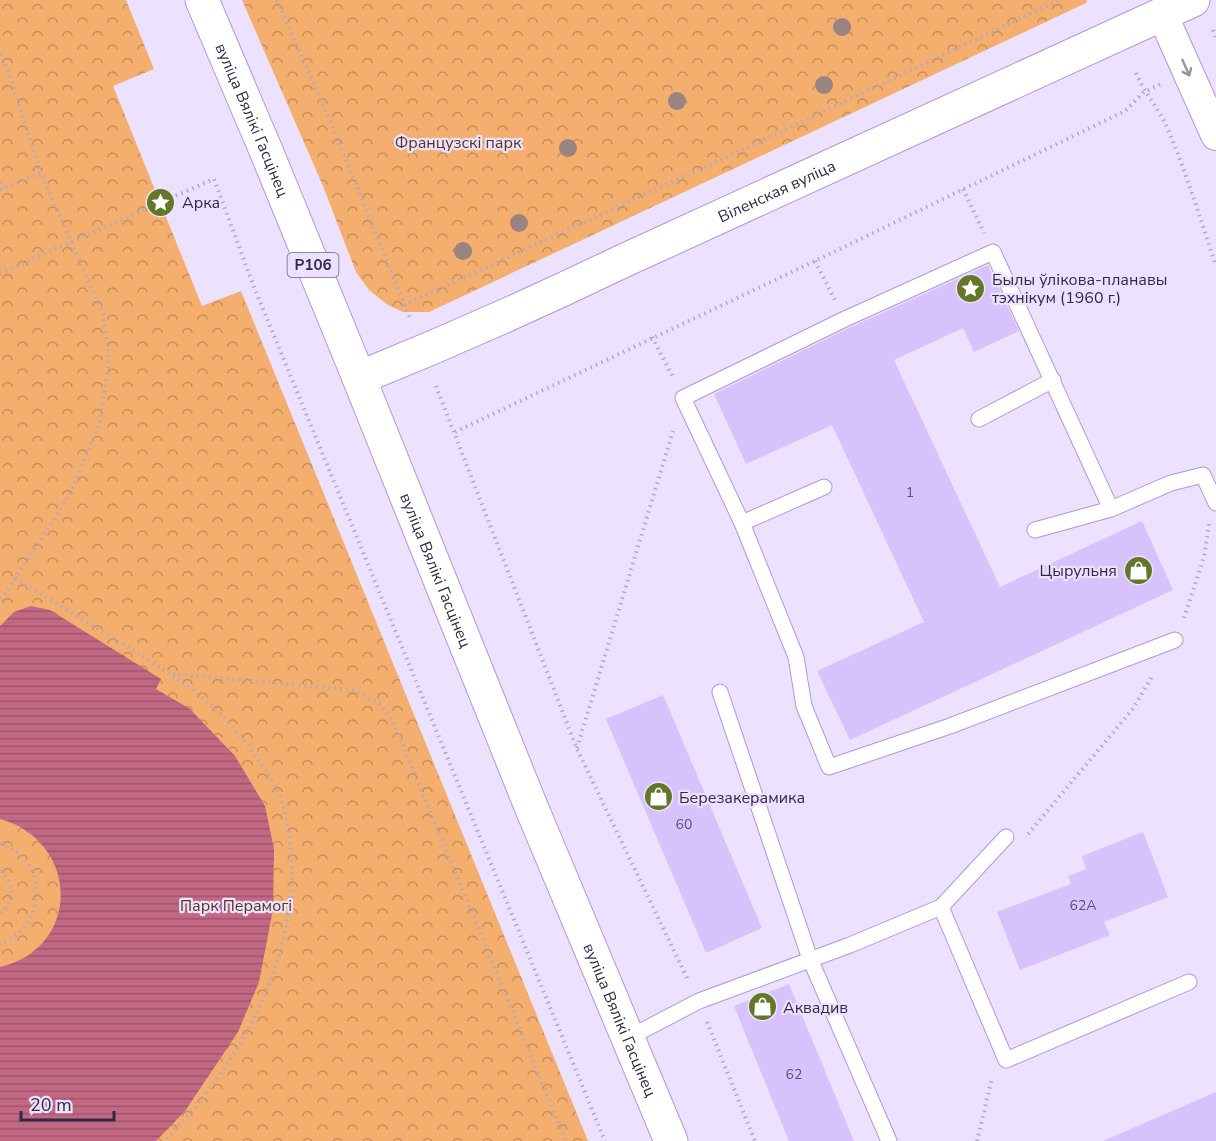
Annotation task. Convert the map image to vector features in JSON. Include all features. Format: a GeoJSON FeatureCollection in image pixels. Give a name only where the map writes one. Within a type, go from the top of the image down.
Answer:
{"type":"FeatureCollection","features":[{"type":"Feature","properties":{"kind":"main road","name":"вуліца Вялікі Гасцінец"},"geometry":{"type":"LineString","coordinates":[[202,0],[359,378],[530,804],[671,1141]]}},
{"type":"Feature","properties":{"kind":"main road","name":"Віленская вуліца"},"geometry":{"type":"LineString","coordinates":[[359,378],[461,337],[1193,0]]}},
{"type":"Feature","properties":{"kind":"street"},"geometry":{"type":"LineString","coordinates":[[1162,14],[1216,135]]}},
{"type":"Feature","properties":{"kind":"lane"},"geometry":{"type":"LineString","coordinates":[[1111,509],[993,252],[683,398],[742,523],[796,657],[804,706],[829,767],[950,726],[1175,640]]}},
{"type":"Feature","properties":{"kind":"lane"},"geometry":{"type":"LineString","coordinates":[[979,419],[1053,380]]}},
{"type":"Feature","properties":{"kind":"lane"},"geometry":{"type":"LineString","coordinates":[[1035,530],[1111,509],[1171,483],[1203,475],[1214,499]]}},
{"type":"Feature","properties":{"kind":"lane"},"geometry":{"type":"LineString","coordinates":[[742,523],[824,487]]}},
{"type":"Feature","properties":{"kind":"lane"},"geometry":{"type":"LineString","coordinates":[[720,692],[810,959],[889,1141]]}},
{"type":"Feature","properties":{"kind":"lane"},"geometry":{"type":"LineString","coordinates":[[628,1038],[699,1001],[850,945],[941,907],[1006,837]]}},
{"type":"Feature","properties":{"kind":"lane"},"geometry":{"type":"LineString","coordinates":[[941,907],[1006,1060],[1189,982]]}},
{"type":"Feature","properties":{"kind":"path"},"geometry":{"type":"LineString","coordinates":[[277,0],[332,125],[410,318]]}},
{"type":"Feature","properties":{"kind":"path"},"geometry":{"type":"LineString","coordinates":[[404,305],[1059,0]]}},
{"type":"Feature","properties":{"kind":"path"},"geometry":{"type":"LineString","coordinates":[[1213,30],[1216,37]]}},
{"type":"Feature","properties":{"kind":"path"},"geometry":{"type":"LineString","coordinates":[[0,54],[8,70],[41,173],[103,314],[109,361],[100,422],[69,496],[0,602]]}},
{"type":"Feature","properties":{"kind":"path"},"geometry":{"type":"LineString","coordinates":[[0,74],[8,70]]}},
{"type":"Feature","properties":{"kind":"path"},"geometry":{"type":"LineString","coordinates":[[1136,73],[1144,92],[1165,123],[1186,174],[1216,266]]}},
{"type":"Feature","properties":{"kind":"path"},"geometry":{"type":"LineString","coordinates":[[455,432],[1125,111],[1144,92],[1166,82]]}},
{"type":"Feature","properties":{"kind":"path"},"geometry":{"type":"LineString","coordinates":[[0,182],[2,190],[41,173]]}},
{"type":"Feature","properties":{"kind":"path"},"geometry":{"type":"LineString","coordinates":[[0,273],[214,179],[258,298],[605,1141]]}},
{"type":"Feature","properties":{"kind":"path"},"geometry":{"type":"LineString","coordinates":[[963,189],[993,252]]}},
{"type":"Feature","properties":{"kind":"path"},"geometry":{"type":"LineString","coordinates":[[815,261],[845,320]]}},
{"type":"Feature","properties":{"kind":"path"},"geometry":{"type":"LineString","coordinates":[[577,749],[683,398],[652,337]]}},
{"type":"Feature","properties":{"kind":"path"},"geometry":{"type":"LineString","coordinates":[[436,386],[577,749],[699,1001],[755,1141]]}},
{"type":"Feature","properties":{"kind":"path"},"geometry":{"type":"LineString","coordinates":[[1024,839],[1132,710],[1175,640],[1189,608],[1204,557],[1214,499]]}},
{"type":"Feature","properties":{"kind":"path"},"geometry":{"type":"LineString","coordinates":[[15,578],[172,674],[225,719],[254,753],[282,799],[291,845],[291,903],[274,973],[248,1030],[218,1079],[164,1141]]}},
{"type":"Feature","properties":{"kind":"path"},"geometry":{"type":"LineString","coordinates":[[172,674],[354,690],[381,705],[392,719],[566,1141]]}},
{"type":"Feature","properties":{"kind":"path"},"geometry":{"type":"LineString","coordinates":[[0,844],[16,852],[27,862],[34,876],[37,890],[36,905],[31,919],[22,931],[0,944]]}},
{"type":"Feature","properties":{"kind":"path"},"geometry":{"type":"LineString","coordinates":[[0,870],[8,878],[12,887],[12,897],[8,907],[0,914]]}},
{"type":"Feature","properties":{"kind":"path"},"geometry":{"type":"LineString","coordinates":[[977,1141],[1000,1046]]}},
{"type":"Feature","properties":{"kind":"green space","name":"Парк Перамогі"},"geometry":{"type":"Polygon","coordinates":[[[0,0],[126,0],[154,69],[113,86],[202,306],[241,291],[588,1141],[0,1141],[0,0]]]}},
{"type":"Feature","properties":{"kind":"green space","name":"Французскі парк"},"geometry":{"type":"Polygon","coordinates":[[[242,0],[1087,0],[1086,3],[429,312],[403,312],[388,305],[369,290],[356,272],[323,186],[242,0]]]}},
{"type":"Feature","properties":{"kind":"shaded area"},"geometry":{"type":"Polygon","coordinates":[[[31,606],[50,610],[161,679],[156,689],[190,709],[235,756],[265,806],[274,849],[273,909],[259,982],[238,1032],[185,1111],[156,1141],[0,1141],[0,967],[27,956],[46,939],[57,918],[61,894],[57,870],[45,849],[26,831],[0,819],[0,626],[14,612],[31,606]]]}},
{"type":"Feature","properties":{"kind":"building"},"geometry":{"type":"Polygon","coordinates":[[[988,265],[1019,331],[974,352],[963,328],[894,360],[1000,587],[1142,521],[1173,590],[850,740],[817,671],[924,622],[832,425],[746,464],[714,394],[849,328],[988,265]]]}},
{"type":"Feature","properties":{"kind":"building"},"geometry":{"type":"Polygon","coordinates":[[[663,695],[762,928],[706,953],[606,719],[663,695]]]}},
{"type":"Feature","properties":{"kind":"building"},"geometry":{"type":"Polygon","coordinates":[[[1143,832],[1168,897],[1104,922],[1110,935],[1020,970],[997,912],[1071,884],[1068,876],[1086,869],[1082,856],[1143,832]]]}},
{"type":"Feature","properties":{"kind":"building"},"geometry":{"type":"Polygon","coordinates":[[[789,984],[854,1141],[789,1141],[734,1006],[789,984]]]}},
{"type":"Feature","properties":{"kind":"building"},"geometry":{"type":"Polygon","coordinates":[[[1216,1092],[1216,1141],[1103,1141],[1216,1092]]]}},
{"type":"Feature","properties":{"kind":"place","name":"Арка"},"geometry":{"type":"Point","coordinates":[161,202]}},
{"type":"Feature","properties":{"kind":"place","name":"Былы ўлікова-планавы тэхнікум (1960 г.)"},"geometry":{"type":"Point","coordinates":[971,288]}},
{"type":"Feature","properties":{"kind":"place","name":"Цырульня"},"geometry":{"type":"Point","coordinates":[1138,570]}},
{"type":"Feature","properties":{"kind":"place","name":"Березакерамика"},"geometry":{"type":"Point","coordinates":[658,797]}},
{"type":"Feature","properties":{"kind":"place","name":"Аквадив"},"geometry":{"type":"Point","coordinates":[762,1007]}}]}
